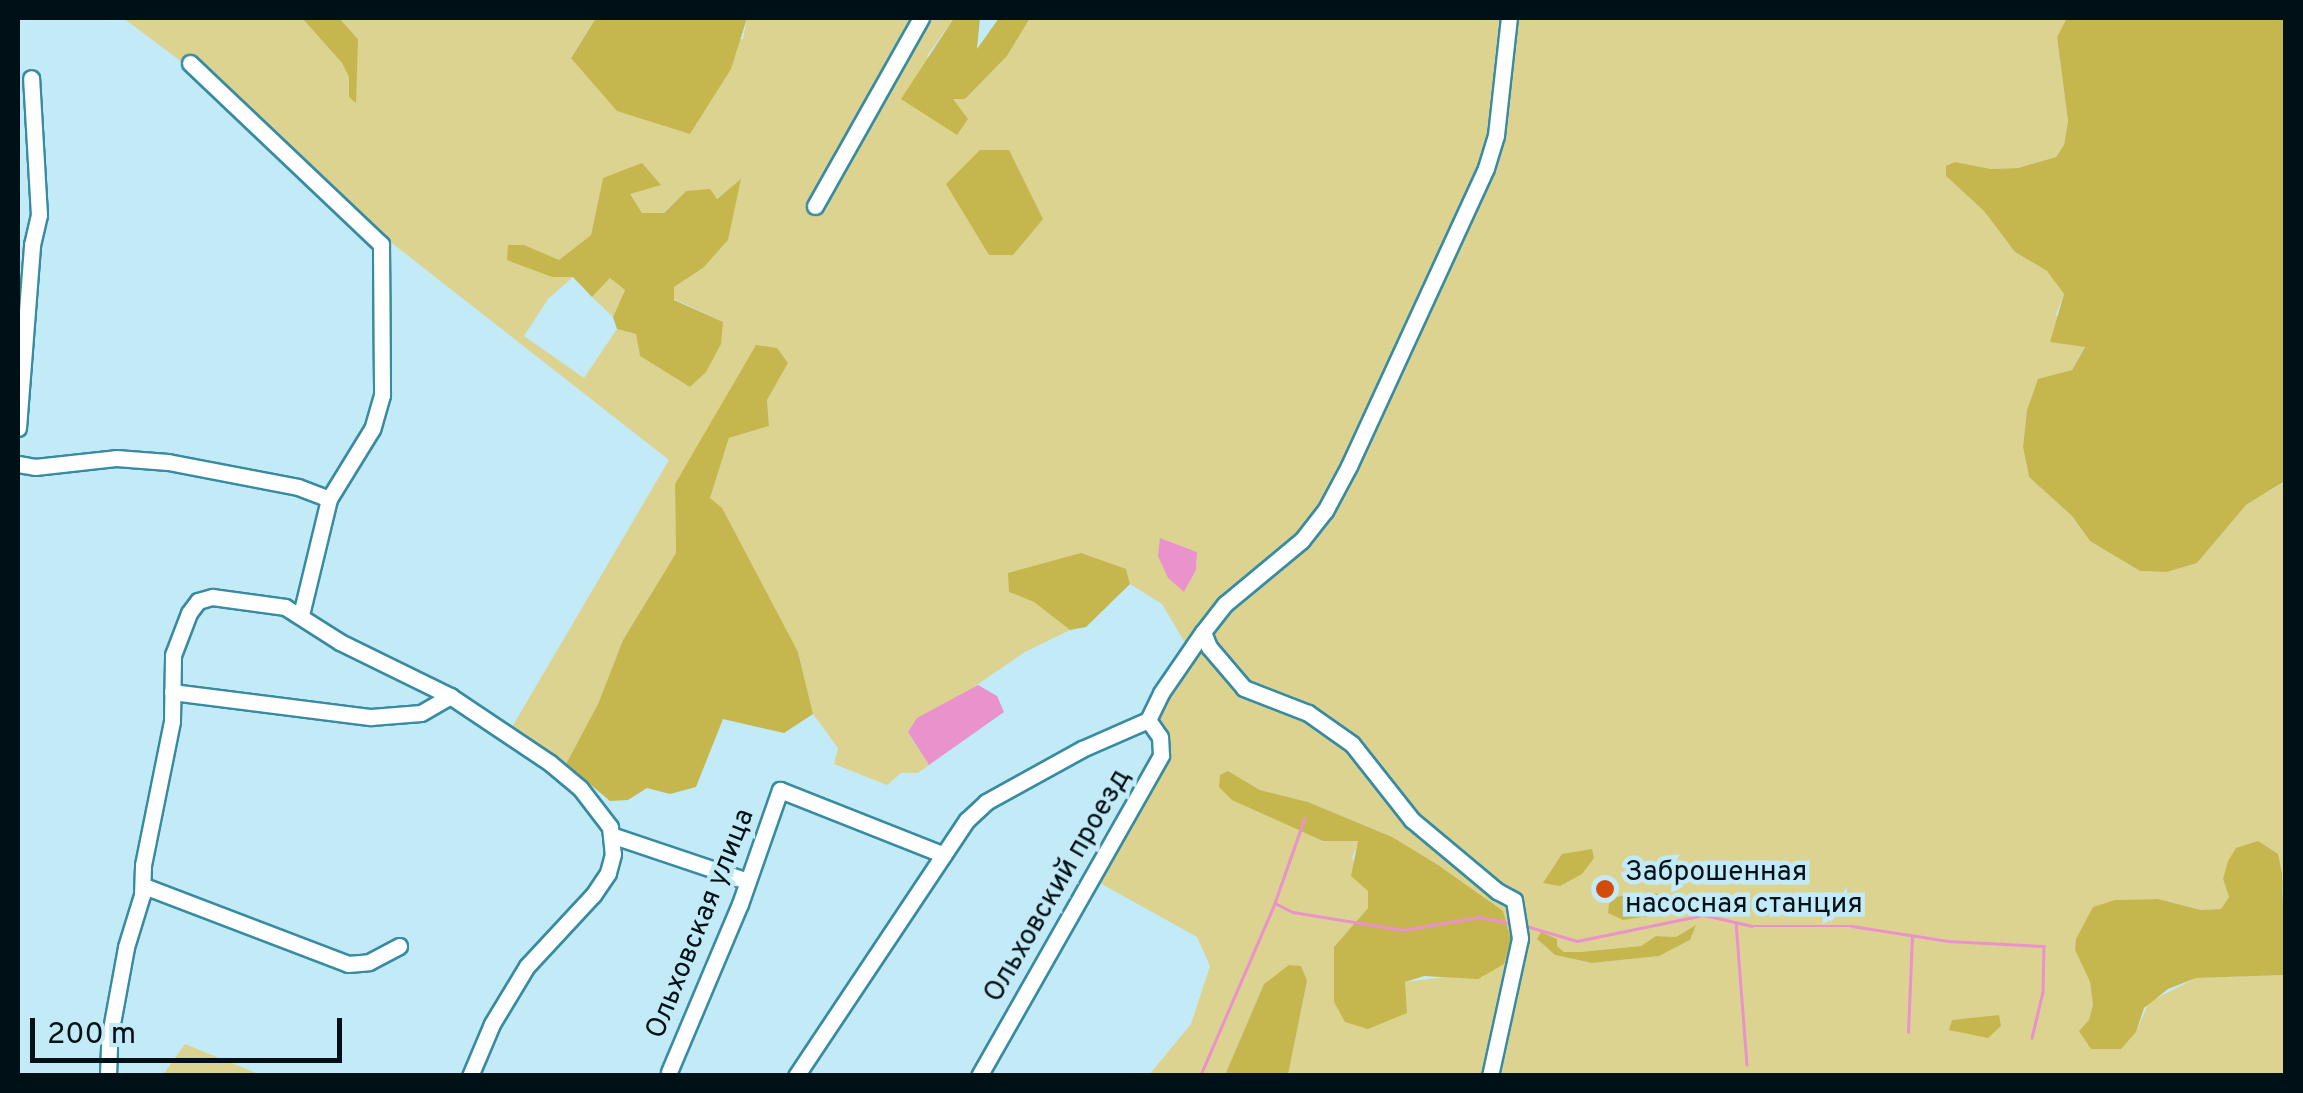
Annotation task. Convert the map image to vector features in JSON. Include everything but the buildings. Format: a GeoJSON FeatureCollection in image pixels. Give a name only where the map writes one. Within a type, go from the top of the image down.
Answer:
{"type":"FeatureCollection","features":[{"type":"Feature","properties":{"kind":"street"},"geometry":{"type":"LineString","coordinates":[[815,206],[921,18]]}},
{"type":"Feature","properties":{"kind":"street"},"geometry":{"type":"LineString","coordinates":[[796,1076],[967,820],[986,802],[1082,749],[1148,720],[1161,693],[1225,604],[1302,540],[1325,511],[1486,168],[1496,134],[1509,18]]}},
{"type":"Feature","properties":{"kind":"street"},"geometry":{"type":"LineString","coordinates":[[190,63],[382,244],[382,395],[362,449],[330,500],[301,615]]}},
{"type":"Feature","properties":{"kind":"street"},"geometry":{"type":"LineString","coordinates":[[18,428],[32,245],[39,216],[31,78]]}},
{"type":"Feature","properties":{"kind":"street"},"geometry":{"type":"LineString","coordinates":[[18,464],[35,467],[116,458],[168,462],[298,487],[330,500]]}},
{"type":"Feature","properties":{"kind":"street"},"geometry":{"type":"LineString","coordinates":[[108,1076],[109,1040],[126,947],[144,886],[143,865],[172,721],[176,642],[198,601],[231,597],[285,607],[301,615],[340,642],[450,696],[514,736],[580,788],[614,836],[748,881]]}},
{"type":"Feature","properties":{"kind":"street"},"geometry":{"type":"LineString","coordinates":[[1203,632],[1209,647],[1244,688],[1308,714],[1352,744],[1412,820],[1497,891],[1514,900],[1520,938],[1490,1076]]}},
{"type":"Feature","properties":{"kind":"street"},"geometry":{"type":"LineString","coordinates":[[172,692],[371,717],[421,713],[450,696]]}},
{"type":"Feature","properties":{"kind":"street","name":"Ольховский проезд"},"geometry":{"type":"LineString","coordinates":[[979,1076],[1162,755],[1160,738],[1148,720]]}},
{"type":"Feature","properties":{"kind":"street","name":"Ольховская улица"},"geometry":{"type":"LineString","coordinates":[[669,1072],[748,881],[780,790],[944,854]]}},
{"type":"Feature","properties":{"kind":"street"},"geometry":{"type":"LineString","coordinates":[[470,1076],[518,980],[608,872],[614,836]]}},
{"type":"Feature","properties":{"kind":"street"},"geometry":{"type":"LineString","coordinates":[[144,886],[348,964],[369,962],[399,946]]}},
{"type":"Feature","properties":{"kind":"shaded area"},"geometry":{"type":"Polygon","coordinates":[[[123,18],[302,18],[342,63],[349,77],[349,97],[358,39],[339,18],[596,18],[571,57],[743,39],[747,18],[954,18],[927,56],[952,99],[965,99],[1007,56],[1030,18],[2067,18],[2057,38],[2068,121],[2064,145],[2056,157],[2018,168],[1991,169],[1955,162],[1946,176],[1984,211],[2015,252],[2047,271],[2064,294],[2056,315],[2085,346],[2072,370],[2038,380],[2027,410],[2023,447],[2029,477],[2072,516],[2090,541],[2140,571],[2167,572],[2197,563],[2246,505],[2286,481],[2285,891],[2279,883],[2223,879],[2229,897],[2221,909],[2202,910],[2157,899],[2115,900],[2075,950],[2090,982],[2093,1005],[2089,1020],[2079,1031],[2136,1032],[2149,1002],[2196,978],[2285,975],[2285,1075],[1288,1075],[1307,981],[1264,984],[1225,1075],[1149,1075],[1191,1024],[1210,966],[1197,937],[1100,883],[1101,870],[1166,733],[1158,720],[1193,656],[1162,604],[1130,584],[1126,569],[1009,592],[1034,602],[1070,630],[1025,652],[908,732],[929,765],[918,773],[901,773],[887,785],[834,764],[838,748],[813,714],[798,652],[710,498],[729,438],[769,426],[767,400],[787,363],[714,422],[675,484],[676,553],[623,640],[598,704],[566,764],[512,727],[669,460],[388,240],[178,59],[123,18]],[[603,178],[591,235],[558,261],[524,245],[552,277],[573,277],[548,299],[524,336],[584,378],[617,329],[636,334],[640,356],[691,387],[723,322],[674,299],[674,287],[703,268],[741,181],[716,199],[686,191],[663,213],[642,213],[629,194],[603,178]],[[1160,538],[1184,592],[1196,570],[1197,552],[1160,538]],[[1228,771],[1220,776],[1359,840],[1352,858],[1368,891],[1368,908],[1334,947],[1404,982],[1445,977],[1511,939],[1502,911],[1392,837],[1308,802],[1260,790],[1228,771]],[[1668,894],[1616,897],[1623,920],[1681,900],[1668,894]],[[1695,926],[1676,937],[1656,936],[1641,946],[1580,952],[1564,952],[1537,939],[1555,955],[1592,963],[1658,956],[1690,940],[1695,926]]]}},
{"type":"Feature","properties":{"kind":"shaded area"},"geometry":{"type":"Polygon","coordinates":[[[302,18],[339,18],[358,39],[356,103],[349,97],[349,77],[342,63],[302,18]]]}},
{"type":"Feature","properties":{"kind":"shaded area"},"geometry":{"type":"Polygon","coordinates":[[[596,18],[747,18],[731,69],[690,134],[617,111],[571,58],[596,18]]]}},
{"type":"Feature","properties":{"kind":"shaded area"},"geometry":{"type":"Polygon","coordinates":[[[954,18],[980,18],[977,49],[999,18],[1030,18],[1007,56],[965,99],[953,99],[968,119],[957,135],[901,99],[954,18]]]}},
{"type":"Feature","properties":{"kind":"shaded area"},"geometry":{"type":"Polygon","coordinates":[[[2067,18],[2285,18],[2285,481],[2246,505],[2197,563],[2167,572],[2140,571],[2090,541],[2072,516],[2029,477],[2023,447],[2027,410],[2038,379],[2072,370],[2085,347],[2050,342],[2064,294],[2047,271],[2015,252],[1984,211],[1946,176],[1946,166],[1955,162],[1991,169],[2018,168],[2056,157],[2064,145],[2068,121],[2057,37],[2067,18]]]}},
{"type":"Feature","properties":{"kind":"shaded area"},"geometry":{"type":"Polygon","coordinates":[[[980,150],[1009,150],[1043,219],[1013,255],[989,255],[946,184],[980,150]]]}},
{"type":"Feature","properties":{"kind":"shaded area"},"geometry":{"type":"Polygon","coordinates":[[[642,163],[661,185],[630,194],[642,213],[664,213],[686,191],[710,189],[717,199],[741,179],[728,240],[703,268],[674,287],[674,300],[723,322],[721,344],[706,372],[690,387],[640,356],[636,334],[617,329],[613,317],[625,290],[610,278],[592,297],[573,277],[552,277],[507,260],[508,245],[524,245],[559,260],[591,235],[603,178],[642,163]]]}},
{"type":"Feature","properties":{"kind":"shaded area"},"geometry":{"type":"Polygon","coordinates":[[[610,278],[625,290],[613,317],[592,297],[610,278]]]}},
{"type":"Feature","properties":{"kind":"shaded area"},"geometry":{"type":"Polygon","coordinates":[[[756,345],[777,348],[788,363],[767,400],[769,426],[729,438],[710,498],[722,508],[798,652],[813,714],[784,733],[723,719],[696,787],[670,794],[647,788],[628,800],[610,801],[566,764],[598,704],[623,640],[676,553],[675,484],[756,345]]]}},
{"type":"Feature","properties":{"kind":"shaded area"},"geometry":{"type":"Polygon","coordinates":[[[1160,538],[1197,552],[1196,570],[1184,592],[1168,578],[1158,556],[1160,538]]]}},
{"type":"Feature","properties":{"kind":"shaded area"},"geometry":{"type":"Polygon","coordinates":[[[1081,553],[1126,569],[1130,584],[1086,627],[1070,630],[1034,602],[1009,592],[1008,573],[1081,553]]]}},
{"type":"Feature","properties":{"kind":"shaded area"},"geometry":{"type":"Polygon","coordinates":[[[978,685],[997,696],[1004,712],[929,765],[908,732],[917,718],[978,685]]]}},
{"type":"Feature","properties":{"kind":"shaded area"},"geometry":{"type":"Polygon","coordinates":[[[1228,771],[1260,790],[1308,802],[1392,837],[1438,865],[1503,911],[1511,939],[1504,964],[1478,979],[1424,976],[1405,982],[1407,1013],[1368,1029],[1345,1022],[1334,1002],[1334,947],[1368,908],[1368,891],[1351,876],[1358,841],[1323,841],[1232,800],[1219,787],[1220,775],[1228,771]]]}},
{"type":"Feature","properties":{"kind":"shaded area"},"geometry":{"type":"Polygon","coordinates":[[[2258,841],[2278,854],[2282,873],[2285,975],[2196,978],[2168,989],[2144,1008],[2136,1032],[2121,1049],[2091,1049],[2079,1031],[2089,1020],[2093,1005],[2090,982],[2075,950],[2076,939],[2093,907],[2115,900],[2158,899],[2201,910],[2221,909],[2229,897],[2223,879],[2228,861],[2236,848],[2258,841]]]}},
{"type":"Feature","properties":{"kind":"shaded area"},"geometry":{"type":"Polygon","coordinates":[[[1592,849],[1594,858],[1582,874],[1560,886],[1543,883],[1562,854],[1592,849]]]}},
{"type":"Feature","properties":{"kind":"shaded area"},"geometry":{"type":"Polygon","coordinates":[[[1668,894],[1681,900],[1686,910],[1623,920],[1608,913],[1609,904],[1616,897],[1668,894]]]}},
{"type":"Feature","properties":{"kind":"shaded area"},"geometry":{"type":"Polygon","coordinates":[[[1696,925],[1690,940],[1659,956],[1592,963],[1555,955],[1537,939],[1541,932],[1557,939],[1557,946],[1564,952],[1580,952],[1641,946],[1656,936],[1676,937],[1696,925]]]}},
{"type":"Feature","properties":{"kind":"shaded area"},"geometry":{"type":"Polygon","coordinates":[[[1289,965],[1301,966],[1307,981],[1288,1075],[1225,1075],[1264,984],[1289,965]]]}},
{"type":"Feature","properties":{"kind":"shaded area"},"geometry":{"type":"Polygon","coordinates":[[[1999,1015],[2001,1026],[1988,1038],[1949,1030],[1952,1020],[1999,1015]]]}},
{"type":"Feature","properties":{"kind":"shaded area"},"geometry":{"type":"Polygon","coordinates":[[[185,1044],[261,1075],[163,1075],[185,1044]]]}},
{"type":"Feature","properties":{"kind":"waterway"},"geometry":{"type":"LineString","coordinates":[[1305,818],[1275,903],[1293,912],[1403,930],[1479,917],[1510,923]]}},
{"type":"Feature","properties":{"kind":"waterway"},"geometry":{"type":"LineString","coordinates":[[1200,1076],[1275,903]]}},
{"type":"Feature","properties":{"kind":"waterway"},"geometry":{"type":"LineString","coordinates":[[1523,925],[1577,941],[1704,915],[1752,926],[1852,926],[1948,941],[2044,946],[2043,992],[2032,1038]]}},
{"type":"Feature","properties":{"kind":"waterway"},"geometry":{"type":"LineString","coordinates":[[1736,922],[1747,1065]]}},
{"type":"Feature","properties":{"kind":"waterway"},"geometry":{"type":"LineString","coordinates":[[1908,1032],[1912,936]]}},
{"type":"Feature","properties":{"kind":"place","name":"Заброшенная насосная станция"},"geometry":{"type":"Point","coordinates":[1605,889]}}]}
